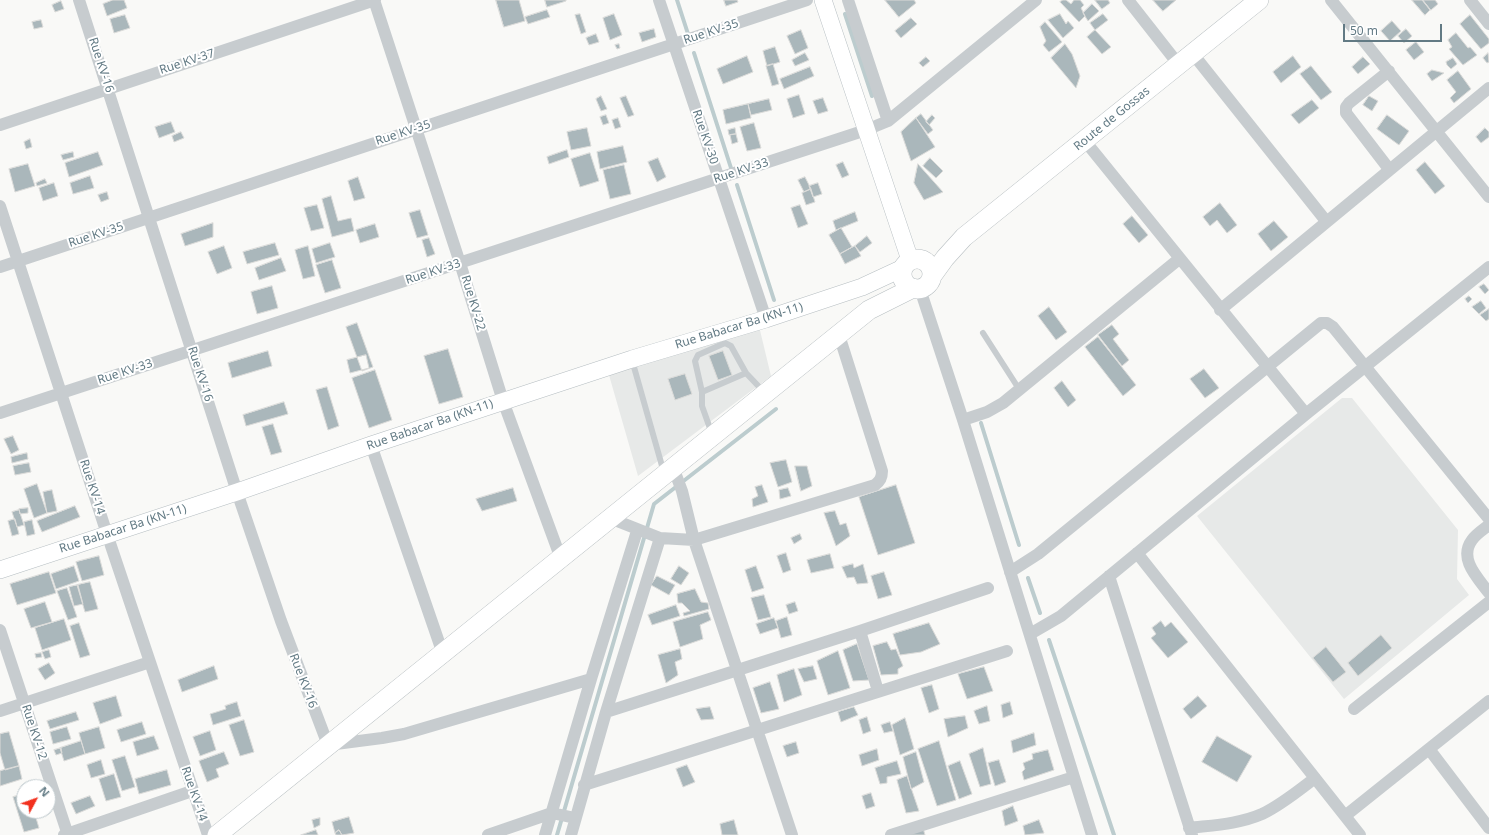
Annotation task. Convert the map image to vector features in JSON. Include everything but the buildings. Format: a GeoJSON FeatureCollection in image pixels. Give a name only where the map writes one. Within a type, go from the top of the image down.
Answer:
{"type":"FeatureCollection","features":[{"type":"Feature","properties":{"kind":"main road","name":"Route de Gossas"},"geometry":{"type":"LineString","coordinates":[[964,237],[1259,0]]}},
{"type":"Feature","properties":{"kind":"main road"},"geometry":{"type":"LineString","coordinates":[[870,310],[887,288],[908,265],[964,237]]}},
{"type":"Feature","properties":{"kind":"main road"},"geometry":{"type":"LineString","coordinates":[[217,835],[671,472],[712,436],[870,310],[922,284],[964,237]]}},
{"type":"Feature","properties":{"kind":"main road"},"geometry":{"type":"LineString","coordinates":[[908,265],[929,264],[922,284]]}},
{"type":"Feature","properties":{"kind":"main road"},"geometry":{"type":"LineString","coordinates":[[908,265],[905,282],[922,284]]}},
{"type":"Feature","properties":{"kind":"street","name":"Rue KV-16"},"geometry":{"type":"LineString","coordinates":[[80,0],[237,492],[281,621],[328,745]]}},
{"type":"Feature","properties":{"kind":"street","name":"Rue KV-37"},"geometry":{"type":"LineString","coordinates":[[0,125],[375,0]]}},
{"type":"Feature","properties":{"kind":"street","name":"Rue KV-22"},"geometry":{"type":"LineString","coordinates":[[375,0],[503,401],[561,559]]}},
{"type":"Feature","properties":{"kind":"street","name":"Rue KV-30"},"geometry":{"type":"LineString","coordinates":[[659,0],[766,319]]}},
{"type":"Feature","properties":{"kind":"street","name":"Rue KV-35"},"geometry":{"type":"LineString","coordinates":[[0,267],[807,0]]}},
{"type":"Feature","properties":{"kind":"street"},"geometry":{"type":"LineString","coordinates":[[823,0],[866,130],[908,265],[862,287]]}},
{"type":"Feature","properties":{"kind":"street"},"geometry":{"type":"LineString","coordinates":[[848,0],[888,121]]}},
{"type":"Feature","properties":{"kind":"street","name":"Rue KV-33"},"geometry":{"type":"LineString","coordinates":[[0,413],[866,130],[888,121],[1036,0]]}},
{"type":"Feature","properties":{"kind":"street"},"geometry":{"type":"LineString","coordinates":[[1128,0],[1186,59],[1326,222]]}},
{"type":"Feature","properties":{"kind":"street"},"geometry":{"type":"LineString","coordinates":[[1331,0],[1489,197]]}},
{"type":"Feature","properties":{"kind":"street"},"geometry":{"type":"LineString","coordinates":[[1470,0],[1489,24]]}},
{"type":"Feature","properties":{"kind":"street"},"geometry":{"type":"LineString","coordinates":[[1389,71],[1349,103],[1346,108],[1346,113],[1389,169]]}},
{"type":"Feature","properties":{"kind":"street"},"geometry":{"type":"LineString","coordinates":[[1220,310],[1489,88]]}},
{"type":"Feature","properties":{"kind":"street"},"geometry":{"type":"LineString","coordinates":[[1085,141],[1220,310],[1306,414]]}},
{"type":"Feature","properties":{"kind":"street","name":"Rue KV-14"},"geometry":{"type":"LineString","coordinates":[[0,206],[107,534],[208,835]]}},
{"type":"Feature","properties":{"kind":"street"},"geometry":{"type":"LineString","coordinates":[[963,420],[993,408],[1019,389],[1179,259]]}},
{"type":"Feature","properties":{"kind":"street"},"geometry":{"type":"LineString","coordinates":[[1030,634],[1061,616],[1306,414],[1489,267]]}},
{"type":"Feature","properties":{"kind":"street"},"geometry":{"type":"LineString","coordinates":[[922,284],[1092,835]]}},
{"type":"Feature","properties":{"kind":"street"},"geometry":{"type":"LineString","coordinates":[[862,287],[887,288]]}},
{"type":"Feature","properties":{"kind":"street","name":"Rue Babacar Ba (KN-11)"},"geometry":{"type":"LineString","coordinates":[[0,570],[237,492],[503,401],[632,359],[766,319],[862,287]]}},
{"type":"Feature","properties":{"kind":"street"},"geometry":{"type":"LineString","coordinates":[[1010,572],[1038,554],[1316,327],[1327,323],[1332,327],[1489,519]]}},
{"type":"Feature","properties":{"kind":"street"},"geometry":{"type":"LineString","coordinates":[[612,519],[640,532],[657,537],[694,540],[875,485],[879,482],[882,477],[882,471],[839,335]]}},
{"type":"Feature","properties":{"kind":"street"},"geometry":{"type":"LineString","coordinates":[[371,445],[443,654]]}},
{"type":"Feature","properties":{"kind":"street"},"geometry":{"type":"LineString","coordinates":[[671,472],[682,490],[694,540],[792,835]]}},
{"type":"Feature","properties":{"kind":"street"},"geometry":{"type":"LineString","coordinates":[[1489,525],[1472,539],[1468,549],[1468,561],[1472,571],[1489,593]]}},
{"type":"Feature","properties":{"kind":"street"},"geometry":{"type":"LineString","coordinates":[[571,835],[563,815],[590,679],[640,532]]}},
{"type":"Feature","properties":{"kind":"street"},"geometry":{"type":"LineString","coordinates":[[545,835],[563,815],[584,785],[657,537]]}},
{"type":"Feature","properties":{"kind":"street"},"geometry":{"type":"LineString","coordinates":[[1137,553],[1360,835]]}},
{"type":"Feature","properties":{"kind":"street"},"geometry":{"type":"LineString","coordinates":[[1109,576],[1191,831],[1234,822],[1262,814],[1279,805],[1315,778]]}},
{"type":"Feature","properties":{"kind":"street"},"geometry":{"type":"LineString","coordinates":[[606,712],[860,631],[988,588]]}},
{"type":"Feature","properties":{"kind":"street"},"geometry":{"type":"LineString","coordinates":[[1354,710],[1489,602]]}},
{"type":"Feature","properties":{"kind":"street","name":"Rue KV-12"},"geometry":{"type":"LineString","coordinates":[[0,630],[67,835]]}},
{"type":"Feature","properties":{"kind":"street"},"geometry":{"type":"LineString","coordinates":[[860,631],[878,692]]}},
{"type":"Feature","properties":{"kind":"street"},"geometry":{"type":"LineString","coordinates":[[584,785],[1007,651]]}},
{"type":"Feature","properties":{"kind":"street"},"geometry":{"type":"LineString","coordinates":[[0,711],[150,662]]}},
{"type":"Feature","properties":{"kind":"street"},"geometry":{"type":"LineString","coordinates":[[328,745],[404,734],[590,679]]}},
{"type":"Feature","properties":{"kind":"street"},"geometry":{"type":"LineString","coordinates":[[1345,816],[1489,701]]}},
{"type":"Feature","properties":{"kind":"street"},"geometry":{"type":"LineString","coordinates":[[1429,749],[1489,828]]}},
{"type":"Feature","properties":{"kind":"street"},"geometry":{"type":"LineString","coordinates":[[891,835],[1074,776]]}},
{"type":"Feature","properties":{"kind":"street"},"geometry":{"type":"LineString","coordinates":[[67,835],[192,791]]}},
{"type":"Feature","properties":{"kind":"street"},"geometry":{"type":"LineString","coordinates":[[488,835],[563,815]]}},
{"type":"Feature","properties":{"kind":"lane"},"geometry":{"type":"LineString","coordinates":[[983,333],[1019,389]]}},
{"type":"Feature","properties":{"kind":"lane"},"geometry":{"type":"LineString","coordinates":[[712,436],[702,406],[702,392],[695,361],[698,355],[725,343],[731,346],[746,373],[766,394]]}},
{"type":"Feature","properties":{"kind":"lane"},"geometry":{"type":"LineString","coordinates":[[632,359],[671,472]]}},
{"type":"Feature","properties":{"kind":"lane"},"geometry":{"type":"LineString","coordinates":[[702,392],[746,373]]}},
{"type":"Feature","properties":{"kind":"shaded area"},"geometry":{"type":"Polygon","coordinates":[[[758,322],[771,376],[638,476],[609,375],[758,322]]]}},
{"type":"Feature","properties":{"kind":"shaded area"},"geometry":{"type":"Polygon","coordinates":[[[1342,398],[1352,398],[1458,530],[1457,579],[1469,595],[1344,699],[1197,516],[1342,398]]]}},
{"type":"Feature","properties":{"kind":"waterway"},"geometry":{"type":"LineString","coordinates":[[677,0],[689,37]]}},
{"type":"Feature","properties":{"kind":"waterway"},"geometry":{"type":"LineString","coordinates":[[845,14],[872,96]]}},
{"type":"Feature","properties":{"kind":"waterway"},"geometry":{"type":"LineString","coordinates":[[694,53],[731,168]]}},
{"type":"Feature","properties":{"kind":"waterway"},"geometry":{"type":"LineString","coordinates":[[737,185],[774,300]]}},
{"type":"Feature","properties":{"kind":"waterway"},"geometry":{"type":"LineString","coordinates":[[557,835],[654,504],[776,409]]}},
{"type":"Feature","properties":{"kind":"waterway"},"geometry":{"type":"LineString","coordinates":[[981,423],[1019,545]]}},
{"type":"Feature","properties":{"kind":"waterway"},"geometry":{"type":"LineString","coordinates":[[1028,578],[1040,613]]}},
{"type":"Feature","properties":{"kind":"waterway"},"geometry":{"type":"LineString","coordinates":[[1049,640],[1114,835]]}}]}
